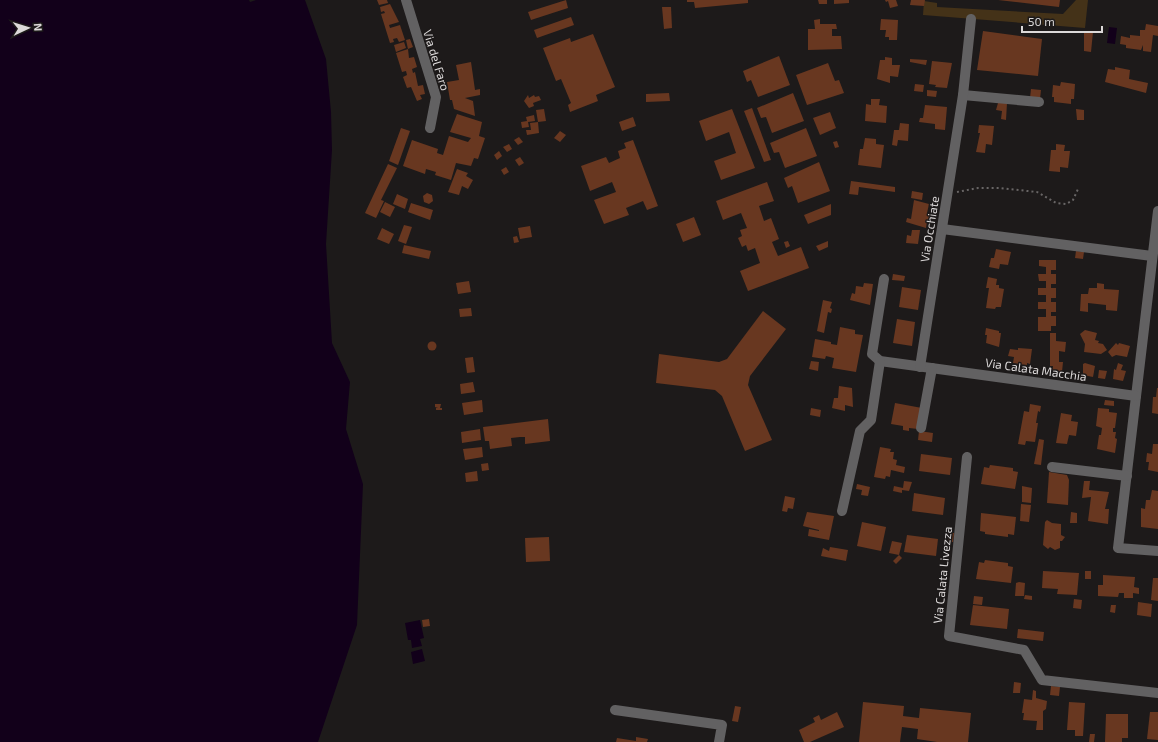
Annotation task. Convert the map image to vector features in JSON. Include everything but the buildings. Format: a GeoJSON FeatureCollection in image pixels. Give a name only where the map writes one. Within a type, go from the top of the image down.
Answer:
{"type":"FeatureCollection","features":[{"type":"Feature","properties":{"kind":"street","name":"Via del Faro"},"geometry":{"type":"LineString","coordinates":[[406,0],[436,98],[430,128]]}},
{"type":"Feature","properties":{"kind":"street","name":"Via Occhiate"},"geometry":{"type":"LineString","coordinates":[[920,367],[963,95],[970,19]]}},
{"type":"Feature","properties":{"kind":"street"},"geometry":{"type":"LineString","coordinates":[[963,95],[1039,102]]}},
{"type":"Feature","properties":{"kind":"street"},"geometry":{"type":"LineString","coordinates":[[1158,211],[1152,256],[1154,277],[1136,396],[1118,548],[1158,551]]}},
{"type":"Feature","properties":{"kind":"street"},"geometry":{"type":"LineString","coordinates":[[942,229],[1152,256]]}},
{"type":"Feature","properties":{"kind":"street"},"geometry":{"type":"LineString","coordinates":[[842,511],[860,431],[871,420],[880,361],[872,354],[884,279]]}},
{"type":"Feature","properties":{"kind":"street","name":"Via Calata Macchia"},"geometry":{"type":"LineString","coordinates":[[880,361],[1136,396]]}},
{"type":"Feature","properties":{"kind":"street"},"geometry":{"type":"LineString","coordinates":[[921,428],[932,368]]}},
{"type":"Feature","properties":{"kind":"street","name":"Via Calata Livezza"},"geometry":{"type":"LineString","coordinates":[[967,457],[949,636],[1024,650],[1042,680],[1158,693]]}},
{"type":"Feature","properties":{"kind":"street"},"geometry":{"type":"LineString","coordinates":[[1052,467],[1126,476]]}},
{"type":"Feature","properties":{"kind":"street"},"geometry":{"type":"LineString","coordinates":[[614,710],[722,725],[719,742]]}},
{"type":"Feature","properties":{"kind":"path"},"geometry":{"type":"LineString","coordinates":[[947,195],[978,188],[999,188],[1037,192],[1056,203],[1066,204],[1073,200],[1078,189]]}},
{"type":"Feature","properties":{"kind":"shaded area"},"geometry":{"type":"Polygon","coordinates":[[[0,0],[249,0],[250,2],[256,0],[305,0],[326,59],[331,112],[332,150],[326,244],[332,343],[350,382],[346,429],[363,484],[357,625],[318,742],[0,742],[0,0]]]}},
{"type":"Feature","properties":{"kind":"shaded area"},"geometry":{"type":"Polygon","coordinates":[[[1076,0],[1088,0],[1085,28],[923,15],[924,1],[937,3],[937,7],[1063,14],[1076,0]]]}},
{"type":"Feature","properties":{"kind":"shaded area"},"geometry":{"type":"Polygon","coordinates":[[[1109,27],[1117,28],[1115,44],[1107,43],[1109,27]]]}},
{"type":"Feature","properties":{"kind":"shaded area"},"geometry":{"type":"Polygon","coordinates":[[[420,620],[424,638],[420,639],[422,646],[412,648],[411,640],[408,640],[405,623],[420,620]]]}},
{"type":"Feature","properties":{"kind":"shaded area"},"geometry":{"type":"Polygon","coordinates":[[[422,649],[425,661],[413,664],[411,652],[422,649]]]}}]}
